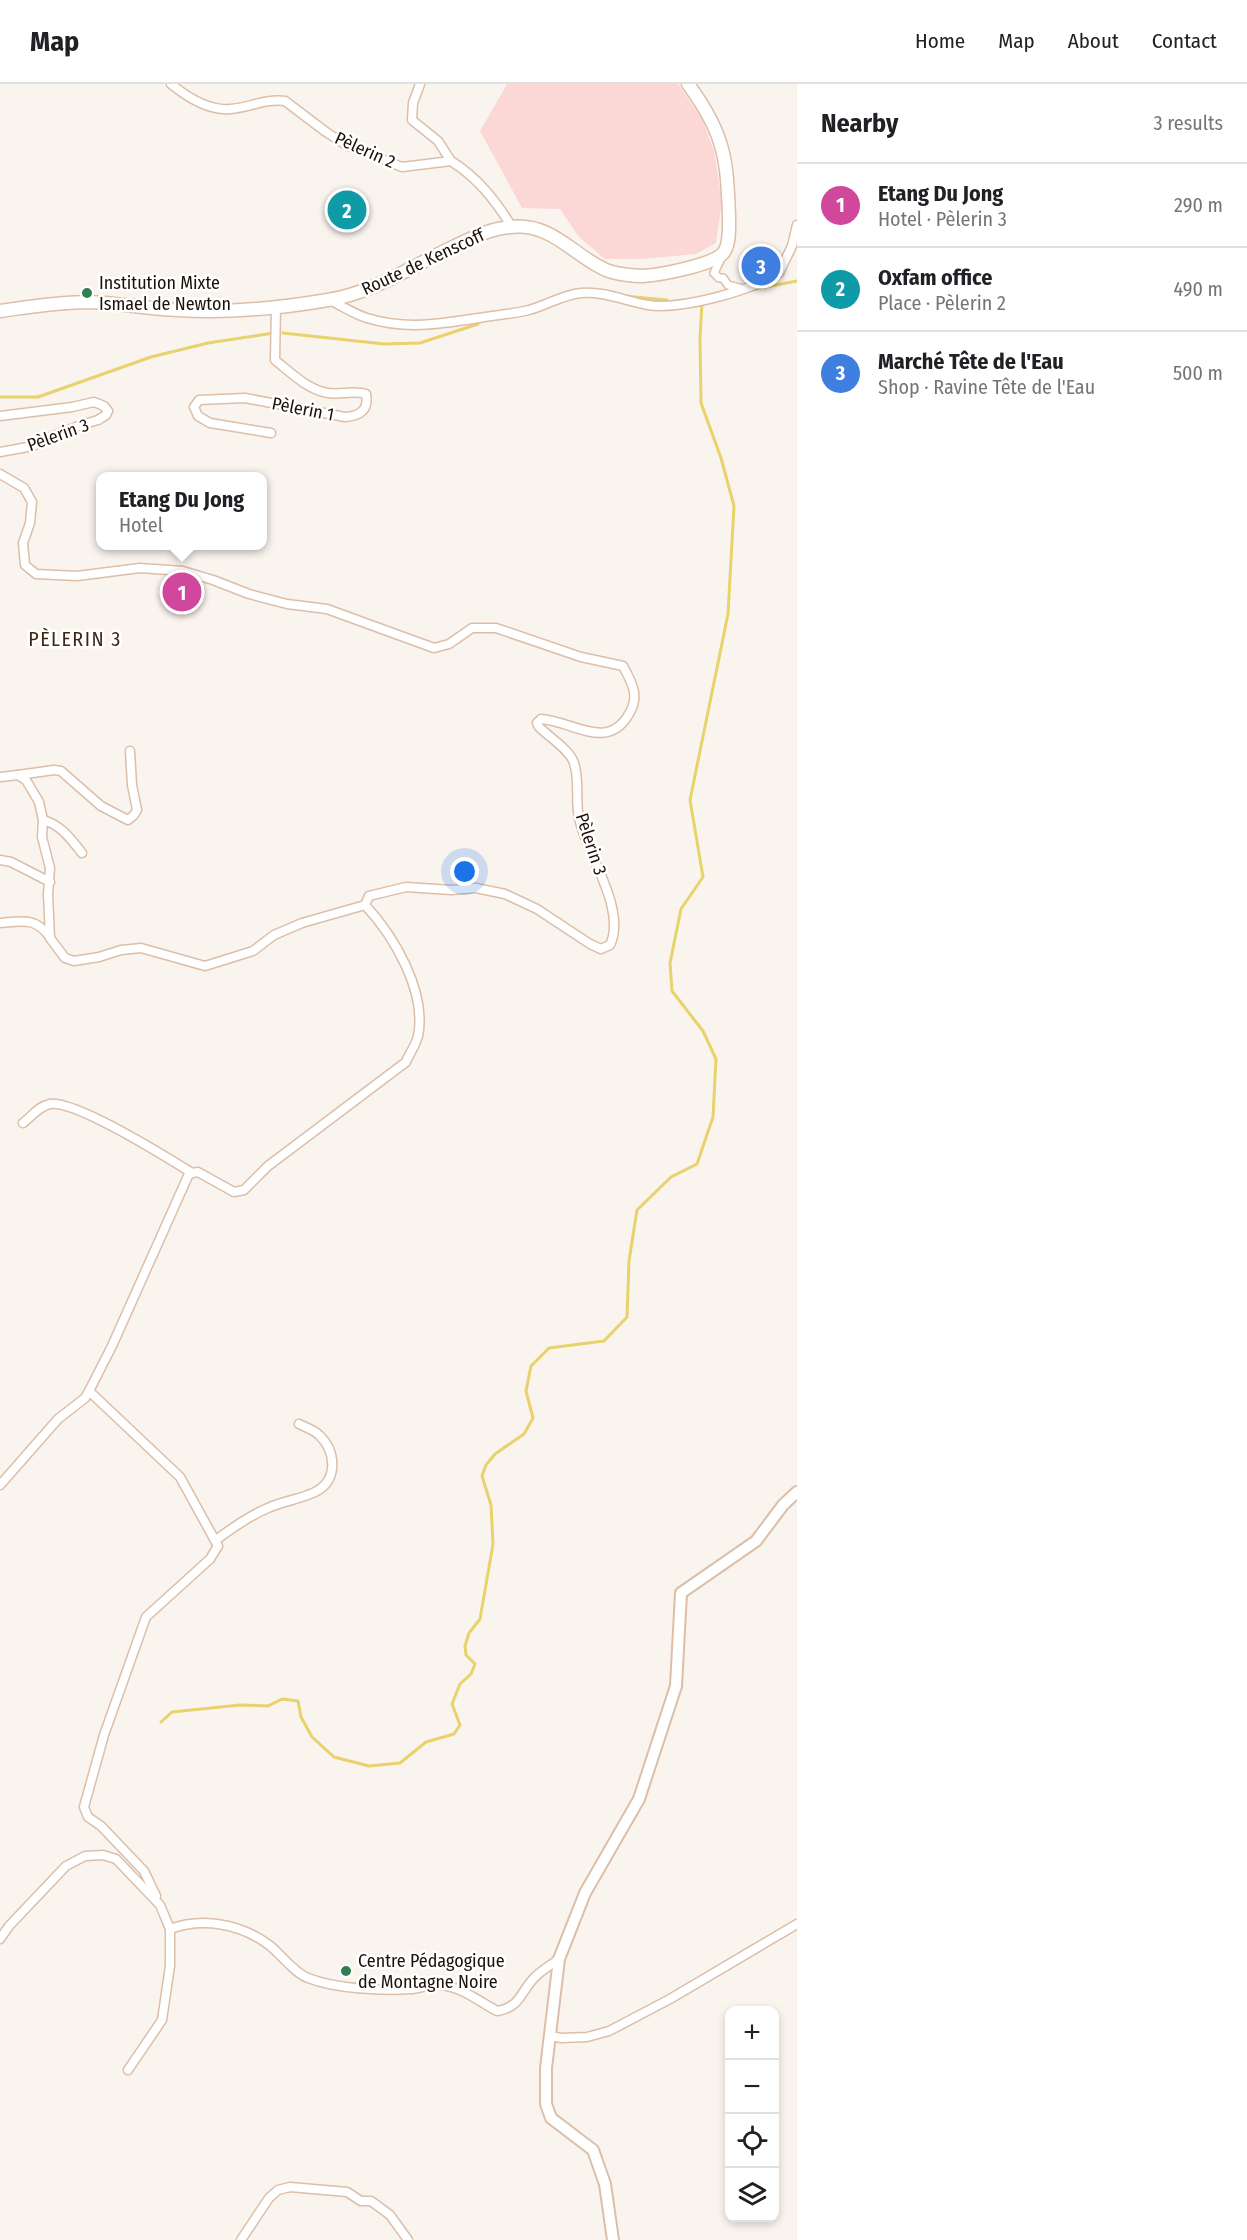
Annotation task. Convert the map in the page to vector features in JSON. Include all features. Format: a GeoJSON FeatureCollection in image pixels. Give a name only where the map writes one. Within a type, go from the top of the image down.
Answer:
{"type":"FeatureCollection","features":[{"type":"Feature","properties":{"kind":"main road"},"geometry":{"type":"LineString","coordinates":[[688,84],[717,129],[727,170],[729,226],[723,254]]}},
{"type":"Feature","properties":{"kind":"main road","name":"Route de Kenscoff"},"geometry":{"type":"LineString","coordinates":[[0,312],[36,306],[87,302],[178,310],[276,306],[330,300],[364,291],[483,232],[512,226],[551,233],[607,270],[621,273],[644,276],[671,271],[712,261],[723,254]]}},
{"type":"Feature","properties":{"kind":"street","name":"Pèlerin 2"},"geometry":{"type":"LineString","coordinates":[[171,84],[207,106],[230,110],[270,101],[285,101],[346,145],[402,167],[451,161]]}},
{"type":"Feature","properties":{"kind":"street"},"geometry":{"type":"LineString","coordinates":[[420,84],[413,103],[412,120],[438,141],[451,161],[481,183],[512,226]]}},
{"type":"Feature","properties":{"kind":"street"},"geometry":{"type":"LineString","coordinates":[[330,300],[366,318],[424,327],[514,313],[581,293],[598,293],[650,305],[669,306],[706,300],[743,289],[776,275],[786,262],[797,225]]}},
{"type":"Feature","properties":{"kind":"street"},"geometry":{"type":"LineString","coordinates":[[723,254],[714,273],[719,278],[723,278],[728,285],[743,289]]}},
{"type":"Feature","properties":{"kind":"street","name":"Pèlerin 1"},"geometry":{"type":"LineString","coordinates":[[271,433],[210,423],[198,416],[195,407],[198,400],[245,398],[355,417],[364,410],[368,402],[366,394],[327,393],[313,389],[275,360],[276,306]]}},
{"type":"Feature","properties":{"kind":"street","name":"Pèlerin 3"},"geometry":{"type":"LineString","coordinates":[[0,416],[94,402],[104,406],[108,411],[98,420],[81,424],[33,446],[0,452]]}},
{"type":"Feature","properties":{"kind":"street","name":"Pèlerin 3"},"geometry":{"type":"LineString","coordinates":[[0,474],[24,488],[32,502],[30,523],[23,543],[26,565],[36,574],[77,576],[140,568],[183,571],[249,594],[327,609],[434,648],[449,644],[472,628],[496,628],[581,657],[623,666],[635,689],[634,706],[623,725],[610,732],[595,734],[551,720],[541,719],[537,723],[574,761],[579,816],[610,901],[615,934],[610,945],[601,949],[537,909],[505,894],[476,888],[451,890],[406,886],[369,896],[365,905]]}},
{"type":"Feature","properties":{"kind":"street"},"geometry":{"type":"LineString","coordinates":[[0,777],[61,771],[101,806],[128,819],[137,810],[132,785],[130,751]]}},
{"type":"Feature","properties":{"kind":"street"},"geometry":{"type":"LineString","coordinates":[[18,775],[30,785],[39,802],[43,819],[42,837],[50,868],[48,894],[50,938]]}},
{"type":"Feature","properties":{"kind":"street"},"geometry":{"type":"LineString","coordinates":[[43,819],[65,831],[82,853]]}},
{"type":"Feature","properties":{"kind":"street"},"geometry":{"type":"LineString","coordinates":[[0,860],[11,862],[50,882]]}},
{"type":"Feature","properties":{"kind":"street"},"geometry":{"type":"LineString","coordinates":[[0,923],[35,922],[42,927],[58,951],[65,958],[74,961],[99,957],[121,950],[141,948],[205,966],[253,951],[274,935],[302,923],[365,905],[382,924],[410,974],[418,1010],[418,1037],[406,1062],[268,1166],[244,1191],[234,1192],[198,1172],[188,1176],[112,1346],[85,1398],[58,1419],[0,1485]]}},
{"type":"Feature","properties":{"kind":"street"},"geometry":{"type":"LineString","coordinates":[[24,1123],[49,1104],[71,1108],[150,1146],[192,1173]]}},
{"type":"Feature","properties":{"kind":"street"},"geometry":{"type":"LineString","coordinates":[[89,1391],[180,1477],[218,1546],[210,1559],[146,1617],[104,1735],[84,1808],[88,1817],[101,1826],[144,1871],[170,1929],[171,1966],[162,2020],[128,2070]]}},
{"type":"Feature","properties":{"kind":"street"},"geometry":{"type":"LineString","coordinates":[[216,1540],[266,1508],[318,1490],[326,1482],[333,1472],[333,1461],[329,1450],[318,1435],[299,1424]]}},
{"type":"Feature","properties":{"kind":"street"},"geometry":{"type":"LineString","coordinates":[[613,2240],[605,2184],[592,2150],[551,2118],[546,2104],[546,2068],[559,1959],[585,1893],[639,1799],[654,1757],[676,1686],[678,1611],[681,1593],[756,1541],[783,1505],[797,1492]]}},
{"type":"Feature","properties":{"kind":"street"},"geometry":{"type":"LineString","coordinates":[[0,1939],[9,1926],[66,1866],[85,1856],[103,1855],[116,1859],[160,1905]]}},
{"type":"Feature","properties":{"kind":"street"},"geometry":{"type":"LineString","coordinates":[[170,1929],[182,1925],[221,1924],[249,1933],[269,1945],[306,1978],[361,1988],[412,1989],[440,1985],[472,1995],[497,2011],[508,2009],[516,2003],[535,1977],[559,1959]]}},
{"type":"Feature","properties":{"kind":"street"},"geometry":{"type":"LineString","coordinates":[[550,2036],[587,2037],[609,2031],[670,1999],[797,1924]]}},
{"type":"Feature","properties":{"kind":"street"},"geometry":{"type":"LineString","coordinates":[[241,2240],[269,2198],[278,2190],[291,2187],[347,2192],[361,2201],[370,2201],[390,2215],[408,2240]]}},
{"type":"Feature","properties":{"kind":"shaded area"},"geometry":{"type":"Polygon","coordinates":[[[507,84],[678,84],[702,119],[714,151],[722,201],[716,243],[696,254],[642,259],[605,259],[579,237],[560,209],[522,208],[480,131],[507,84]]]}},
{"type":"Feature","properties":{"kind":"waterway"},"geometry":{"type":"LineString","coordinates":[[755,289],[797,281]]}},
{"type":"Feature","properties":{"kind":"waterway"},"geometry":{"type":"LineString","coordinates":[[624,296],[667,300]]}},
{"type":"Feature","properties":{"kind":"waterway"},"geometry":{"type":"LineString","coordinates":[[161,1722],[172,1712],[240,1705],[268,1706],[282,1699],[298,1701],[301,1717],[312,1737],[334,1757],[369,1766],[400,1763],[426,1742],[454,1734],[460,1725],[452,1704],[460,1684],[471,1674],[475,1664],[466,1655],[465,1646],[469,1633],[480,1619],[493,1544],[491,1505],[482,1476],[486,1465],[495,1454],[524,1434],[533,1418],[526,1391],[531,1366],[549,1348],[604,1341],[627,1317],[629,1261],[637,1210],[671,1177],[697,1164],[713,1117],[716,1059],[703,1031],[672,991],[670,963],[681,909],[703,877],[690,800],[728,614],[734,506],[721,458],[701,403],[702,302]]}},
{"type":"Feature","properties":{"kind":"waterway"},"geometry":{"type":"LineString","coordinates":[[283,333],[384,344],[420,343],[478,324]]}},
{"type":"Feature","properties":{"kind":"waterway"},"geometry":{"type":"LineString","coordinates":[[0,397],[38,397],[151,357],[208,343],[274,333]]}},
{"type":"Feature","properties":{"kind":"place","name":"Oxfam office"},"geometry":{"type":"Point","coordinates":[347,210]}},
{"type":"Feature","properties":{"kind":"place","name":"Marché Tête de l'Eau"},"geometry":{"type":"Point","coordinates":[761,266]}},
{"type":"Feature","properties":{"kind":"place","name":"Institution Mixte Ismael de Newton"},"geometry":{"type":"Point","coordinates":[87,293]}},
{"type":"Feature","properties":{"kind":"place","name":"Etang Du Jong"},"geometry":{"type":"Point","coordinates":[182,592]}},
{"type":"Feature","properties":{"kind":"place","name":"Centre Pédagogique de Montagne Noire"},"geometry":{"type":"Point","coordinates":[346,1971]}},
{"type":"Feature","properties":{"kind":"district","name":"PÈLERIN 3"},"geometry":{"type":"Point","coordinates":[75,639]}}]}
